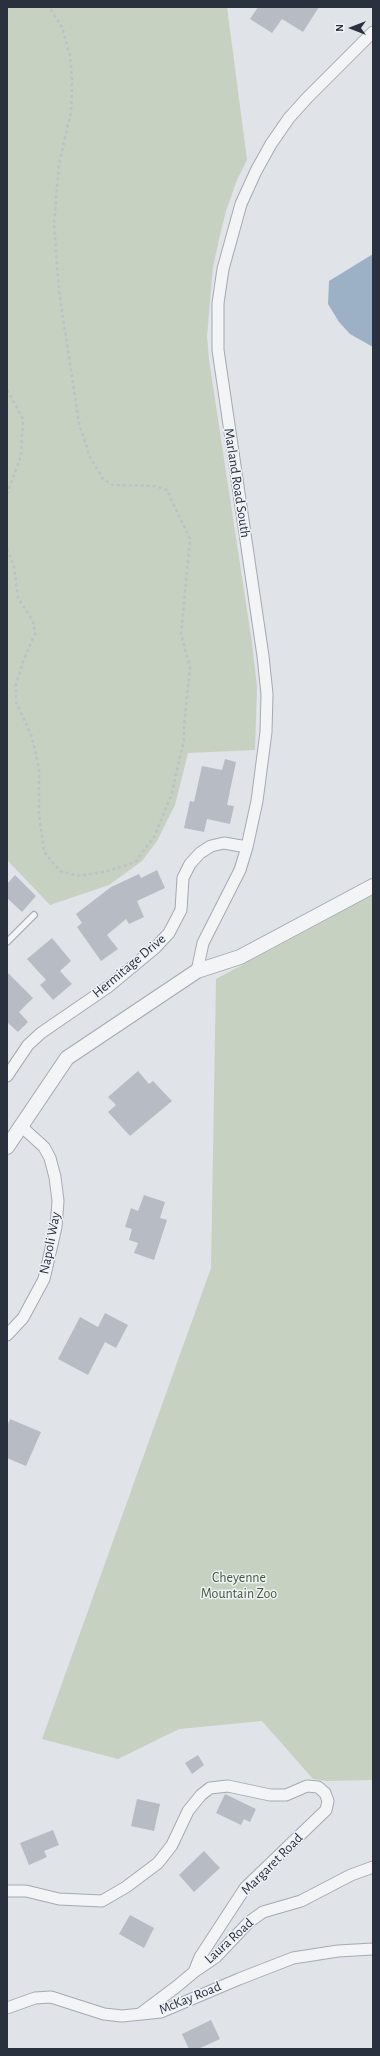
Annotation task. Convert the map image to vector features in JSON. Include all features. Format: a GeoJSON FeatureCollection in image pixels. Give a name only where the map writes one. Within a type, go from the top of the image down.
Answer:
{"type":"FeatureCollection","features":[{"type":"Feature","properties":{"kind":"street","name":"Marland Road South"},"geometry":{"type":"LineString","coordinates":[[197,971],[204,943],[240,870],[247,848],[258,801],[266,732],[267,694],[263,656],[218,350],[218,309],[223,269],[241,204],[256,171],[271,144],[289,118],[307,98],[373,32]]}},
{"type":"Feature","properties":{"kind":"street","name":"Hermitage Drive"},"geometry":{"type":"LineString","coordinates":[[7,1076],[28,1045],[42,1033],[108,987],[155,948],[169,934],[181,910],[183,878],[190,864],[200,853],[211,846],[224,843],[247,848]]}},
{"type":"Feature","properties":{"kind":"street"},"geometry":{"type":"LineString","coordinates":[[7,1147],[22,1127],[67,1058],[197,971],[240,957],[373,886]]}},
{"type":"Feature","properties":{"kind":"street","name":"Napoli Way"},"geometry":{"type":"LineString","coordinates":[[7,1335],[23,1318],[44,1278],[56,1227],[58,1208],[55,1177],[50,1158],[44,1147],[22,1127]]}},
{"type":"Feature","properties":{"kind":"street","name":"Margaret Road"},"geometry":{"type":"LineString","coordinates":[[7,1891],[26,1891],[59,1899],[102,1901],[126,1887],[158,1862],[172,1845],[188,1811],[201,1795],[210,1788],[228,1786],[264,1794],[286,1795],[307,1786],[318,1787],[325,1793],[328,1801],[326,1810],[245,1888],[200,1957],[194,1972]]}},
{"type":"Feature","properties":{"kind":"street","name":"Laura Road"},"geometry":{"type":"LineString","coordinates":[[140,2014],[216,1957],[249,1922],[263,1912],[301,1901],[351,1875],[373,1867]]}},
{"type":"Feature","properties":{"kind":"street","name":"McKay Road"},"geometry":{"type":"LineString","coordinates":[[7,2008],[35,1998],[51,1997],[104,2014],[122,2016],[161,2012],[239,1979],[294,1958],[338,1951],[373,1949]]}},
{"type":"Feature","properties":{"kind":"lane"},"geometry":{"type":"LineString","coordinates":[[7,942],[34,915]]}},
{"type":"Feature","properties":{"kind":"path"},"geometry":{"type":"LineString","coordinates":[[7,549],[14,566],[18,598],[33,622],[35,634],[23,661],[16,685],[16,702],[32,737],[39,768],[39,813],[44,852],[60,871],[79,876],[108,871],[136,862],[154,837],[172,796],[184,740],[190,666],[181,634],[190,539],[167,490],[155,486],[113,485],[103,479],[90,457],[79,423],[59,291],[54,224],[59,164],[71,112],[72,80],[70,56],[62,27],[48,7]]}},
{"type":"Feature","properties":{"kind":"path"},"geometry":{"type":"LineString","coordinates":[[7,390],[23,419],[21,456],[7,494]]}},
{"type":"Feature","properties":{"kind":"green space"},"geometry":{"type":"Polygon","coordinates":[[[7,7],[227,7],[247,160],[237,180],[226,211],[220,235],[213,267],[207,336],[209,360],[252,643],[257,686],[255,750],[188,753],[175,805],[157,841],[142,861],[109,885],[50,905],[7,860],[7,7]]]}},
{"type":"Feature","properties":{"kind":"green space","name":"Cheyenne Mountain Zoo"},"geometry":{"type":"Polygon","coordinates":[[[373,895],[373,1780],[327,1781],[313,1779],[262,1721],[179,1729],[118,1759],[42,1739],[211,1268],[216,979],[373,895]]]}},
{"type":"Feature","properties":{"kind":"water"},"geometry":{"type":"Polygon","coordinates":[[[373,254],[373,347],[350,334],[339,322],[328,304],[329,281],[373,254]]]}},
{"type":"Feature","properties":{"kind":"building"},"geometry":{"type":"Polygon","coordinates":[[[258,7],[319,7],[303,32],[282,19],[272,33],[250,19],[258,7]]]}},
{"type":"Feature","properties":{"kind":"building"},"geometry":{"type":"Polygon","coordinates":[[[225,759],[236,762],[227,805],[234,806],[230,824],[207,819],[204,832],[184,828],[190,801],[194,802],[202,766],[222,770],[225,759]]]}},
{"type":"Feature","properties":{"kind":"building"},"geometry":{"type":"Polygon","coordinates":[[[157,870],[165,888],[137,901],[144,917],[129,924],[126,919],[107,935],[118,949],[101,961],[77,927],[82,923],[76,914],[111,887],[139,874],[141,878],[157,870]]]}},
{"type":"Feature","properties":{"kind":"building"},"geometry":{"type":"Polygon","coordinates":[[[15,875],[36,896],[22,912],[7,898],[7,884],[15,875]]]}},
{"type":"Feature","properties":{"kind":"building"},"geometry":{"type":"Polygon","coordinates":[[[52,938],[71,961],[60,971],[72,984],[53,1000],[40,985],[46,980],[27,959],[52,938]]]}},
{"type":"Feature","properties":{"kind":"building"},"geometry":{"type":"Polygon","coordinates":[[[7,972],[33,998],[19,1012],[28,1022],[18,1032],[8,1023],[7,1024],[7,972]]]}},
{"type":"Feature","properties":{"kind":"building"},"geometry":{"type":"Polygon","coordinates":[[[138,1071],[149,1084],[153,1081],[172,1101],[130,1136],[108,1112],[116,1105],[108,1097],[138,1071]]]}},
{"type":"Feature","properties":{"kind":"building"},"geometry":{"type":"Polygon","coordinates":[[[144,1195],[165,1202],[160,1218],[167,1220],[154,1260],[134,1253],[138,1243],[129,1240],[132,1229],[125,1227],[131,1208],[138,1211],[144,1195]]]}},
{"type":"Feature","properties":{"kind":"building"},"geometry":{"type":"Polygon","coordinates":[[[105,1313],[128,1325],[116,1348],[105,1342],[88,1375],[58,1359],[80,1317],[98,1327],[105,1313]]]}},
{"type":"Feature","properties":{"kind":"building"},"geometry":{"type":"Polygon","coordinates":[[[10,1419],[41,1432],[26,1466],[7,1458],[7,1426],[10,1419]]]}},
{"type":"Feature","properties":{"kind":"building"},"geometry":{"type":"Polygon","coordinates":[[[198,1755],[204,1765],[192,1774],[185,1763],[198,1755]]]}},
{"type":"Feature","properties":{"kind":"building"},"geometry":{"type":"Polygon","coordinates":[[[225,1794],[256,1809],[250,1822],[244,1819],[241,1825],[216,1813],[225,1794]]]}},
{"type":"Feature","properties":{"kind":"building"},"geometry":{"type":"Polygon","coordinates":[[[137,1799],[160,1804],[154,1831],[131,1826],[137,1799]]]}},
{"type":"Feature","properties":{"kind":"building"},"geometry":{"type":"Polygon","coordinates":[[[53,1830],[59,1845],[44,1851],[47,1857],[29,1865],[20,1843],[53,1830]]]}},
{"type":"Feature","properties":{"kind":"building"},"geometry":{"type":"Polygon","coordinates":[[[204,1851],[220,1868],[194,1892],[179,1875],[204,1851]]]}},
{"type":"Feature","properties":{"kind":"building"},"geometry":{"type":"Polygon","coordinates":[[[130,1915],[154,1928],[144,1948],[119,1934],[130,1915]]]}},
{"type":"Feature","properties":{"kind":"building"},"geometry":{"type":"Polygon","coordinates":[[[211,2020],[220,2039],[198,2049],[189,2049],[182,2034],[211,2020]]]}}]}
